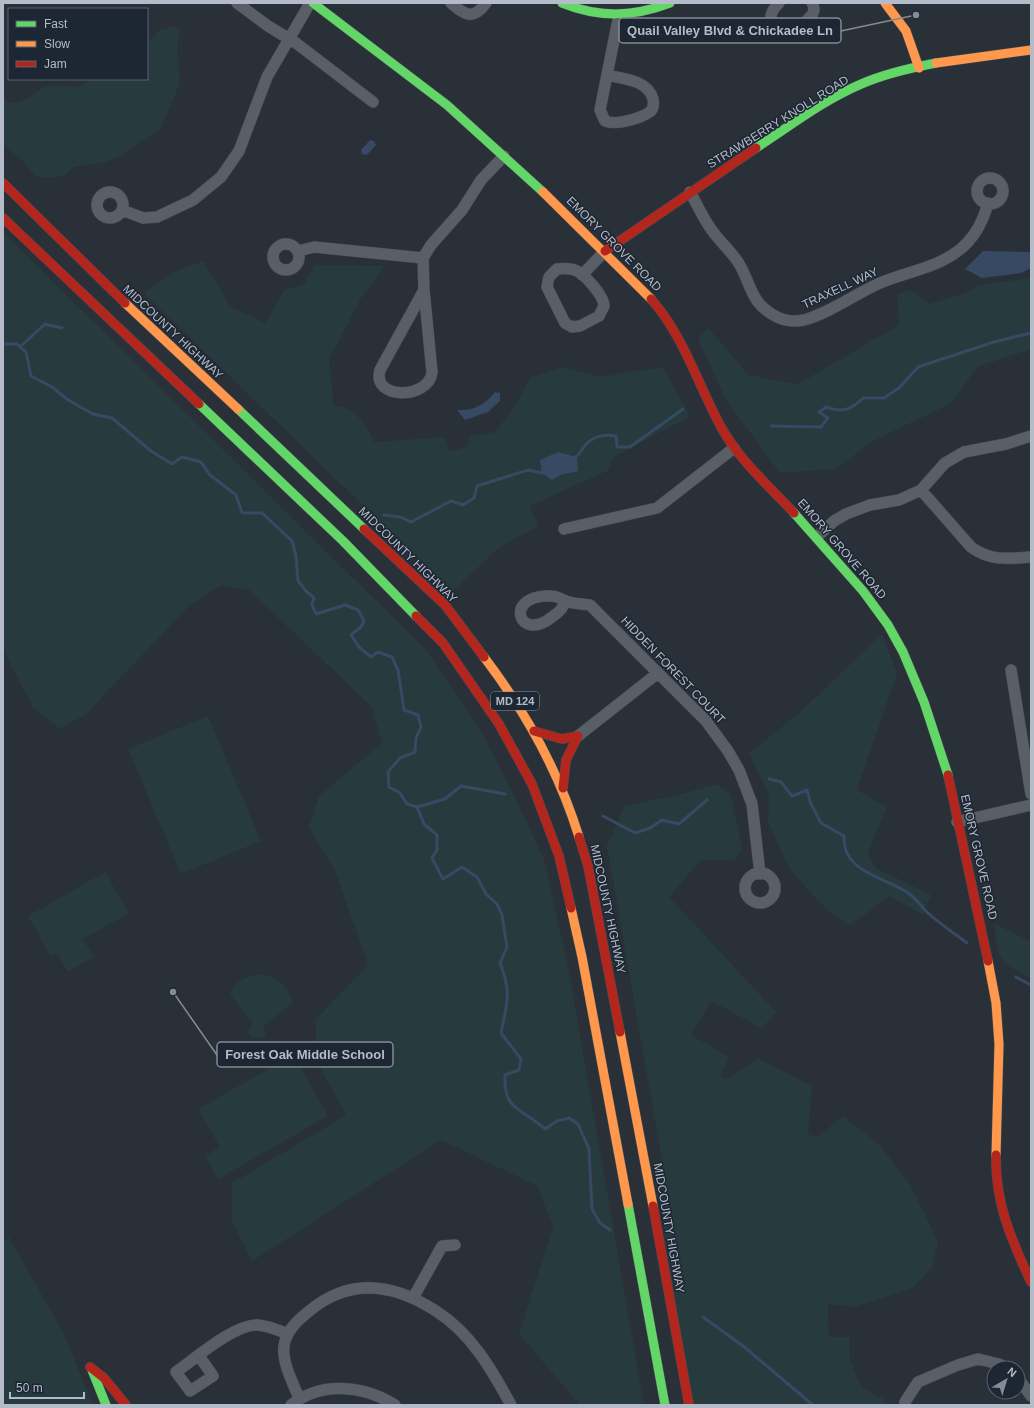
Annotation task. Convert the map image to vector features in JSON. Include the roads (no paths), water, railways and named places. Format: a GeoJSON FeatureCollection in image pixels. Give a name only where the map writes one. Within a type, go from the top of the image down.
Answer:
{"type":"FeatureCollection","features":[{"type":"Feature","properties":{"kind":"main road","name":"EMORY GROVE ROAD"},"geometry":{"type":"LineString","coordinates":[[313,3],[438,97],[504,156],[645,292],[668,322],[688,356],[721,427],[734,448],[817,537],[863,591],[888,625],[903,652],[924,702],[946,767],[988,959],[996,1003],[1000,1044],[996,1170],[1003,1213],[1013,1248],[1031,1282]]}},
{"type":"Feature","properties":{"kind":"main road"},"geometry":{"type":"LineString","coordinates":[[562,3],[585,11],[619,15],[643,12],[670,3]]}},
{"type":"Feature","properties":{"kind":"main road"},"geometry":{"type":"LineString","coordinates":[[885,3],[906,31],[919,68]]}},
{"type":"Feature","properties":{"kind":"main road","name":"STRAWBERRY KNOLL ROAD"},"geometry":{"type":"LineString","coordinates":[[605,252],[627,234],[841,94],[872,80],[919,68],[976,56],[1031,50]]}},
{"type":"Feature","properties":{"kind":"main road","name":"MIDCOUNTY HIGHWAY"},"geometry":{"type":"LineString","coordinates":[[3,183],[108,286],[445,605],[502,680],[534,731],[564,792],[588,866],[661,1247],[689,1405]]}},
{"type":"Feature","properties":{"kind":"main road","name":"MD 124"},"geometry":{"type":"LineString","coordinates":[[3,218],[343,541],[443,643],[499,724],[532,784],[559,856],[582,957],[665,1405]]}},
{"type":"Feature","properties":{"kind":"main road"},"geometry":{"type":"LineString","coordinates":[[534,731],[562,739],[578,736]]}},
{"type":"Feature","properties":{"kind":"main road"},"geometry":{"type":"LineString","coordinates":[[564,792],[563,764],[568,751],[578,736]]}},
{"type":"Feature","properties":{"kind":"main road"},"geometry":{"type":"LineString","coordinates":[[106,1405],[90,1367],[104,1378],[126,1405]]}},
{"type":"Feature","properties":{"kind":"street"},"geometry":{"type":"LineString","coordinates":[[238,3],[268,26],[289,38],[374,102]]}},
{"type":"Feature","properties":{"kind":"street"},"geometry":{"type":"LineString","coordinates":[[122,210],[143,218],[157,217],[193,200],[220,177],[239,151],[264,83],[310,3]]}},
{"type":"Feature","properties":{"kind":"street"},"geometry":{"type":"LineString","coordinates":[[451,3],[462,12],[471,15],[478,12],[486,3]]}},
{"type":"Feature","properties":{"kind":"street"},"geometry":{"type":"LineString","coordinates":[[779,3],[772,11],[770,21],[778,32],[787,35],[812,15],[814,8],[812,3]]}},
{"type":"Feature","properties":{"kind":"street"},"geometry":{"type":"LineString","coordinates":[[608,75],[635,82],[648,88],[654,104],[651,111],[617,123],[611,123],[605,121],[600,110],[619,15]]}},
{"type":"Feature","properties":{"kind":"street"},"geometry":{"type":"LineString","coordinates":[[424,290],[380,370],[378,378],[380,383],[388,390],[394,392],[420,390],[431,378],[432,372],[424,290],[423,258],[431,245],[462,210],[482,180],[504,156]]}},
{"type":"Feature","properties":{"kind":"street","name":"TRAXELL WAY"},"geometry":{"type":"LineString","coordinates":[[690,192],[710,229],[740,266],[756,301],[775,316],[795,321],[811,317],[870,288],[936,264],[952,256],[975,234],[988,203]]}},
{"type":"Feature","properties":{"kind":"street"},"geometry":{"type":"LineString","coordinates":[[298,251],[314,247],[423,258]]}},
{"type":"Feature","properties":{"kind":"street"},"geometry":{"type":"LineString","coordinates":[[582,275],[605,252]]}},
{"type":"Feature","properties":{"kind":"street"},"geometry":{"type":"LineString","coordinates":[[558,269],[573,270],[582,275],[601,295],[604,306],[598,317],[580,326],[572,327],[563,320],[548,290],[547,284],[551,274],[558,269]]}},
{"type":"Feature","properties":{"kind":"street"},"geometry":{"type":"LineString","coordinates":[[817,537],[834,521],[846,514],[870,505],[900,500],[921,490],[945,463],[964,452],[1006,444],[1031,436]]}},
{"type":"Feature","properties":{"kind":"street"},"geometry":{"type":"LineString","coordinates":[[564,529],[657,508],[734,448]]}},
{"type":"Feature","properties":{"kind":"street"},"geometry":{"type":"LineString","coordinates":[[921,490],[971,547],[980,553],[999,559],[1029,557]]}},
{"type":"Feature","properties":{"kind":"street","name":"HIDDEN FOREST COURT"},"geometry":{"type":"LineString","coordinates":[[565,601],[594,608],[706,721],[728,750],[739,770],[752,804],[760,874]]}},
{"type":"Feature","properties":{"kind":"street"},"geometry":{"type":"LineString","coordinates":[[1012,670],[1031,794]]}},
{"type":"Feature","properties":{"kind":"street"},"geometry":{"type":"LineString","coordinates":[[578,736],[658,673]]}},
{"type":"Feature","properties":{"kind":"street"},"geometry":{"type":"LineString","coordinates":[[957,822],[1031,805]]}},
{"type":"Feature","properties":{"kind":"street"},"geometry":{"type":"LineString","coordinates":[[413,1298],[442,1246],[455,1245]]}},
{"type":"Feature","properties":{"kind":"street"},"geometry":{"type":"LineString","coordinates":[[394,1405],[378,1396],[366,1392],[340,1387],[295,1402],[285,1359],[284,1347],[288,1334],[297,1322],[317,1304],[342,1291],[365,1287],[386,1288],[413,1298],[437,1312],[461,1332],[496,1376],[511,1405]]}},
{"type":"Feature","properties":{"kind":"street"},"geometry":{"type":"LineString","coordinates":[[199,1356],[231,1333],[244,1327],[258,1325],[288,1334]]}},
{"type":"Feature","properties":{"kind":"street"},"geometry":{"type":"LineString","coordinates":[[905,1402],[918,1382],[958,1365],[978,1359],[986,1361]]}},
{"type":"Feature","properties":{"kind":"water"},"geometry":{"type":"Polygon","coordinates":[[[370,140],[374,141],[376,145],[367,155],[362,154],[361,150],[370,140]]]}},
{"type":"Feature","properties":{"kind":"water"},"geometry":{"type":"Polygon","coordinates":[[[983,251],[1031,252],[1031,268],[1021,273],[982,278],[965,269],[983,251]]]}},
{"type":"Feature","properties":{"kind":"water"},"geometry":{"type":"Polygon","coordinates":[[[495,392],[500,393],[500,401],[488,412],[465,420],[457,410],[473,408],[483,404],[495,392]]]}},
{"type":"Feature","properties":{"kind":"water"},"geometry":{"type":"Polygon","coordinates":[[[558,452],[577,457],[578,471],[561,475],[552,480],[542,473],[540,460],[558,452]]]}},
{"type":"Feature","properties":{"kind":"waterway"},"geometry":{"type":"LineString","coordinates":[[20,347],[45,324],[62,328]]}},
{"type":"Feature","properties":{"kind":"waterway"},"geometry":{"type":"LineString","coordinates":[[771,426],[821,427],[828,418],[819,412],[826,407],[842,410],[851,408],[863,398],[884,398],[899,388],[918,367],[994,342],[1031,333]]}},
{"type":"Feature","properties":{"kind":"waterway"},"geometry":{"type":"LineString","coordinates":[[3,344],[17,344],[26,352],[31,376],[52,387],[68,400],[93,414],[112,418],[151,451],[172,464],[182,457],[201,462],[210,475],[236,495],[242,513],[262,513],[292,541],[296,556],[298,581],[314,598],[312,605],[316,614],[345,605],[358,610],[364,621],[361,627],[351,635],[359,647],[371,657],[378,652],[392,657],[398,670],[404,710],[418,715],[421,727],[416,738],[415,752],[400,758],[388,772],[389,787],[400,793],[407,804],[417,807],[424,824],[437,835],[437,850],[432,858],[443,879],[462,867],[477,877],[486,894],[497,904],[502,915],[507,947],[500,963],[504,973],[507,990],[506,1006],[501,1033],[521,1059],[519,1070],[505,1075],[507,1096],[516,1108],[545,1129],[557,1121],[569,1118],[578,1124],[589,1149],[592,1209],[600,1223],[610,1230]]}},
{"type":"Feature","properties":{"kind":"waterway"},"geometry":{"type":"LineString","coordinates":[[574,458],[587,443],[601,436],[616,436],[617,447],[630,447],[683,409]]}},
{"type":"Feature","properties":{"kind":"waterway"},"geometry":{"type":"LineString","coordinates":[[384,515],[400,517],[411,522],[451,501],[463,505],[474,498],[477,486],[528,470],[542,473],[545,471]]}},
{"type":"Feature","properties":{"kind":"waterway"},"geometry":{"type":"LineString","coordinates":[[769,779],[781,782],[792,796],[807,790],[811,804],[821,823],[844,836],[845,849],[850,859],[858,867],[911,895],[928,913],[967,943]]}},
{"type":"Feature","properties":{"kind":"waterway"},"geometry":{"type":"LineString","coordinates":[[417,807],[445,799],[461,786],[505,794]]}},
{"type":"Feature","properties":{"kind":"waterway"},"geometry":{"type":"LineString","coordinates":[[603,816],[635,833],[650,828],[662,820],[679,824],[707,800]]}},
{"type":"Feature","properties":{"kind":"waterway"},"geometry":{"type":"LineString","coordinates":[[1016,977],[1031,985]]}},
{"type":"Feature","properties":{"kind":"waterway"},"geometry":{"type":"LineString","coordinates":[[703,1317],[743,1346],[813,1405]]}},
{"type":"Feature","properties":{"kind":"place","name":"Quail Valley Blvd & Chickadee Ln"},"geometry":{"type":"Point","coordinates":[916,15]}},
{"type":"Feature","properties":{"kind":"place","name":"Forest Oak Middle School"},"geometry":{"type":"Point","coordinates":[173,992]}}]}
